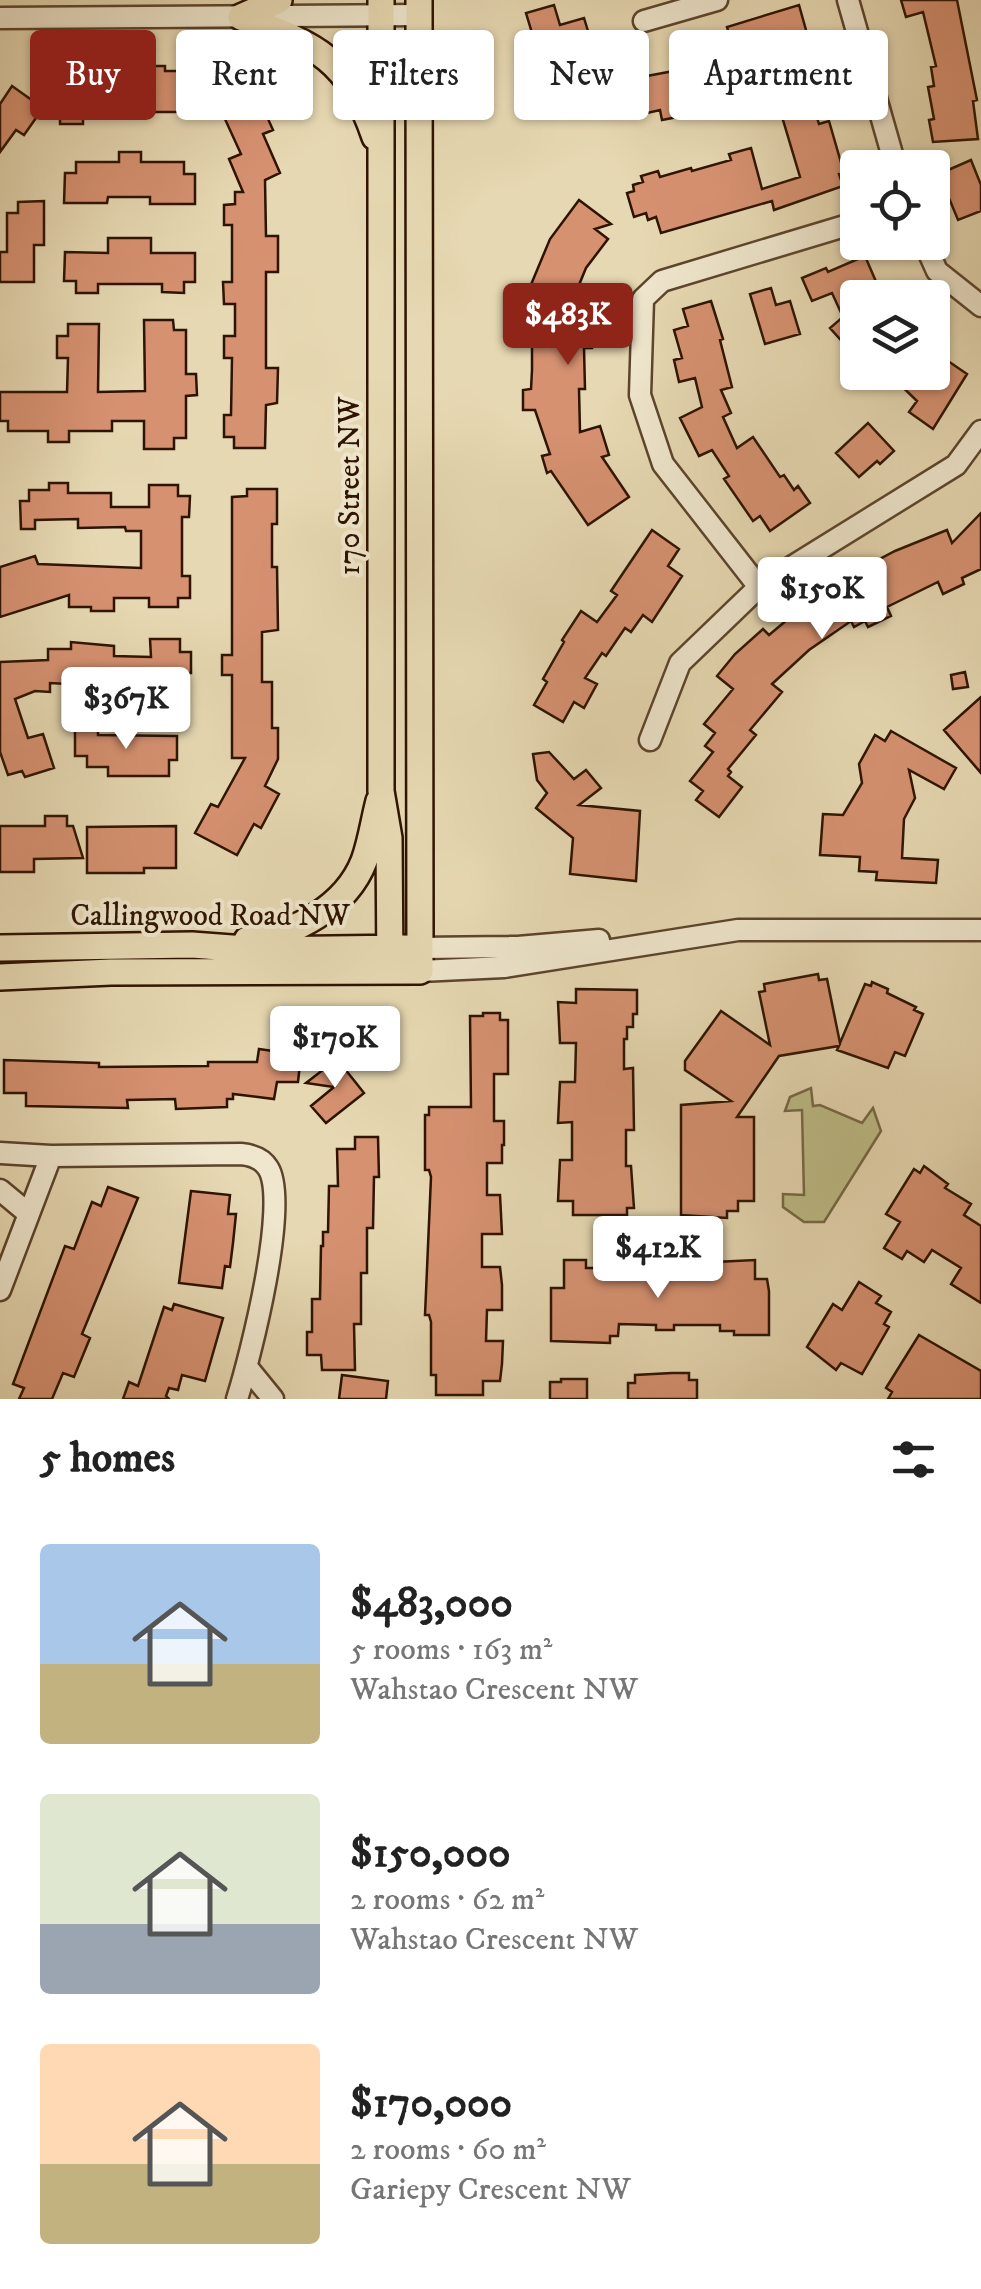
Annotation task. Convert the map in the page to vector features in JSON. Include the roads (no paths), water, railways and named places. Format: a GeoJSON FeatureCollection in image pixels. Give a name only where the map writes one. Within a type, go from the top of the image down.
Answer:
{"type":"FeatureCollection","features":[{"type":"Feature","properties":{"kind":"main road"},"geometry":{"type":"LineString","coordinates":[[241,17],[279,0]]}},
{"type":"Feature","properties":{"kind":"main road","name":"170 Street NW"},"geometry":{"type":"LineString","coordinates":[[381,8],[381,791],[388,838],[389,959]]}},
{"type":"Feature","properties":{"kind":"main road"},"geometry":{"type":"LineString","coordinates":[[418,8],[420,959]]}},
{"type":"Feature","properties":{"kind":"main road"},"geometry":{"type":"LineString","coordinates":[[241,17],[300,40],[338,68],[354,86],[365,108],[382,158]]}},
{"type":"Feature","properties":{"kind":"main road"},"geometry":{"type":"LineString","coordinates":[[192,945],[257,938],[303,924],[335,902],[364,861],[381,791]]}},
{"type":"Feature","properties":{"kind":"main road","name":"Callingwood Road NW"},"geometry":{"type":"LineString","coordinates":[[0,948],[192,945],[389,959]]}},
{"type":"Feature","properties":{"kind":"main road","name":"Callingwood Road NW"},"geometry":{"type":"LineString","coordinates":[[0,977],[420,959]]}},
{"type":"Feature","properties":{"kind":"street"},"geometry":{"type":"LineString","coordinates":[[644,21],[717,0]]}},
{"type":"Feature","properties":{"kind":"street"},"geometry":{"type":"LineString","coordinates":[[848,0],[891,150]]}},
{"type":"Feature","properties":{"kind":"street"},"geometry":{"type":"LineString","coordinates":[[0,18],[241,17],[418,8]]}},
{"type":"Feature","properties":{"kind":"street"},"geometry":{"type":"LineString","coordinates":[[758,587],[664,464],[640,395],[643,299],[662,280],[840,227]]}},
{"type":"Feature","properties":{"kind":"street"},"geometry":{"type":"LineString","coordinates":[[932,260],[937,270],[981,306]]}},
{"type":"Feature","properties":{"kind":"street"},"geometry":{"type":"LineString","coordinates":[[650,740],[680,663],[758,587],[956,466],[981,432]]}},
{"type":"Feature","properties":{"kind":"street"},"geometry":{"type":"LineString","coordinates":[[420,959],[504,967],[738,930],[981,930]]}},
{"type":"Feature","properties":{"kind":"street"},"geometry":{"type":"LineString","coordinates":[[0,1153],[241,1154],[268,1167],[274,1193],[263,1298],[236,1399]]}},
{"type":"Feature","properties":{"kind":"street"},"geometry":{"type":"LineString","coordinates":[[0,1290],[51,1156]]}},
{"type":"Feature","properties":{"kind":"street"},"geometry":{"type":"LineString","coordinates":[[0,1190],[29,1214]]}},
{"type":"Feature","properties":{"kind":"street"},"geometry":{"type":"LineString","coordinates":[[246,1367],[273,1399]]}}]}
